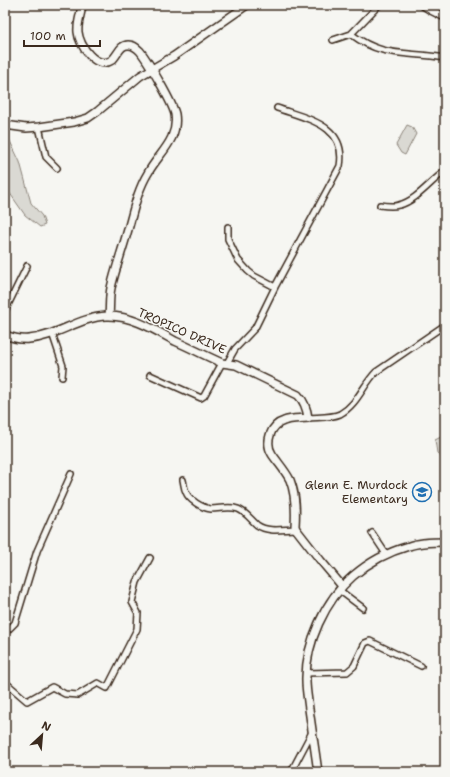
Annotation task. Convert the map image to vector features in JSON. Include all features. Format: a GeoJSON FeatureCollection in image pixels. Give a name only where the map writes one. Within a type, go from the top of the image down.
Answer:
{"type":"FeatureCollection","features":[{"type":"Feature","properties":{"kind":"street"},"geometry":{"type":"LineString","coordinates":[[82,5],[78,22],[78,31],[81,42],[89,55],[98,61],[105,63],[111,60],[124,46],[133,45],[152,69],[173,107],[175,122],[172,139],[168,147],[148,173],[137,197],[111,289],[109,316]]}},
{"type":"Feature","properties":{"kind":"street"},"geometry":{"type":"LineString","coordinates":[[5,125],[26,128],[39,127],[74,122],[88,118],[129,85],[174,56],[246,5]]}},
{"type":"Feature","properties":{"kind":"street"},"geometry":{"type":"LineString","coordinates":[[333,40],[351,34],[380,5]]}},
{"type":"Feature","properties":{"kind":"street"},"geometry":{"type":"LineString","coordinates":[[423,5],[445,17]]}},
{"type":"Feature","properties":{"kind":"street"},"geometry":{"type":"LineString","coordinates":[[351,34],[365,44],[384,52],[445,58]]}},
{"type":"Feature","properties":{"kind":"street"},"geometry":{"type":"LineString","coordinates":[[150,375],[201,398],[204,396],[224,363],[255,328],[275,287],[338,171],[341,156],[338,142],[333,134],[320,124],[277,108]]}},
{"type":"Feature","properties":{"kind":"street"},"geometry":{"type":"LineString","coordinates":[[39,127],[46,157],[57,168]]}},
{"type":"Feature","properties":{"kind":"street"},"geometry":{"type":"LineString","coordinates":[[380,205],[399,206],[410,200],[445,171]]}},
{"type":"Feature","properties":{"kind":"street"},"geometry":{"type":"LineString","coordinates":[[228,226],[228,239],[238,260],[254,276],[275,287]]}},
{"type":"Feature","properties":{"kind":"street"},"geometry":{"type":"LineString","coordinates":[[5,312],[27,266]]}},
{"type":"Feature","properties":{"kind":"street"},"geometry":{"type":"LineString","coordinates":[[5,294],[12,297]]}},
{"type":"Feature","properties":{"kind":"street","name":"TROPICO DRIVE"},"geometry":{"type":"LineString","coordinates":[[5,335],[16,339],[28,339],[52,333],[87,319],[109,316],[124,318],[145,325],[224,363],[236,365],[298,396],[307,408],[308,418]]}},
{"type":"Feature","properties":{"kind":"street"},"geometry":{"type":"LineString","coordinates":[[363,608],[341,588],[296,529],[296,502],[293,488],[287,474],[272,454],[269,446],[269,438],[274,427],[284,420],[340,414],[351,406],[376,372],[445,325]]}},
{"type":"Feature","properties":{"kind":"street"},"geometry":{"type":"LineString","coordinates":[[52,333],[63,366],[62,376]]}},
{"type":"Feature","properties":{"kind":"street"},"geometry":{"type":"LineString","coordinates":[[5,633],[15,623],[37,551],[71,474]]}},
{"type":"Feature","properties":{"kind":"street"},"geometry":{"type":"LineString","coordinates":[[183,480],[188,496],[203,506],[210,509],[238,509],[257,525],[269,530],[296,529]]}},
{"type":"Feature","properties":{"kind":"street"},"geometry":{"type":"LineString","coordinates":[[372,533],[386,554]]}},
{"type":"Feature","properties":{"kind":"street"},"geometry":{"type":"LineString","coordinates":[[318,772],[306,681],[312,639],[322,616],[341,588],[372,561],[410,545],[445,542]]}},
{"type":"Feature","properties":{"kind":"street"},"geometry":{"type":"LineString","coordinates":[[5,682],[27,701],[52,687],[64,694],[78,695],[98,683],[107,688],[137,630],[138,612],[132,602],[138,582],[150,558]]}},
{"type":"Feature","properties":{"kind":"street"},"geometry":{"type":"LineString","coordinates":[[307,673],[347,672],[354,666],[365,643],[370,641],[421,666]]}},
{"type":"Feature","properties":{"kind":"street"},"geometry":{"type":"LineString","coordinates":[[291,772],[312,732]]}},
{"type":"Feature","properties":{"kind":"shaded area"},"geometry":{"type":"Polygon","coordinates":[[[407,125],[412,127],[416,134],[405,155],[401,153],[396,145],[407,125]]]}},
{"type":"Feature","properties":{"kind":"shaded area"},"geometry":{"type":"Polygon","coordinates":[[[5,136],[8,137],[20,162],[31,203],[42,216],[45,225],[40,227],[25,215],[9,192],[5,193],[5,166],[7,164],[5,155],[5,136]]]}},
{"type":"Feature","properties":{"kind":"shaded area"},"geometry":{"type":"Polygon","coordinates":[[[445,435],[444,460],[437,453],[435,440],[445,435]]]}},
{"type":"Feature","properties":{"kind":"place","name":"Glenn E. Murdock Elementary"},"geometry":{"type":"Point","coordinates":[422,492]}}]}
